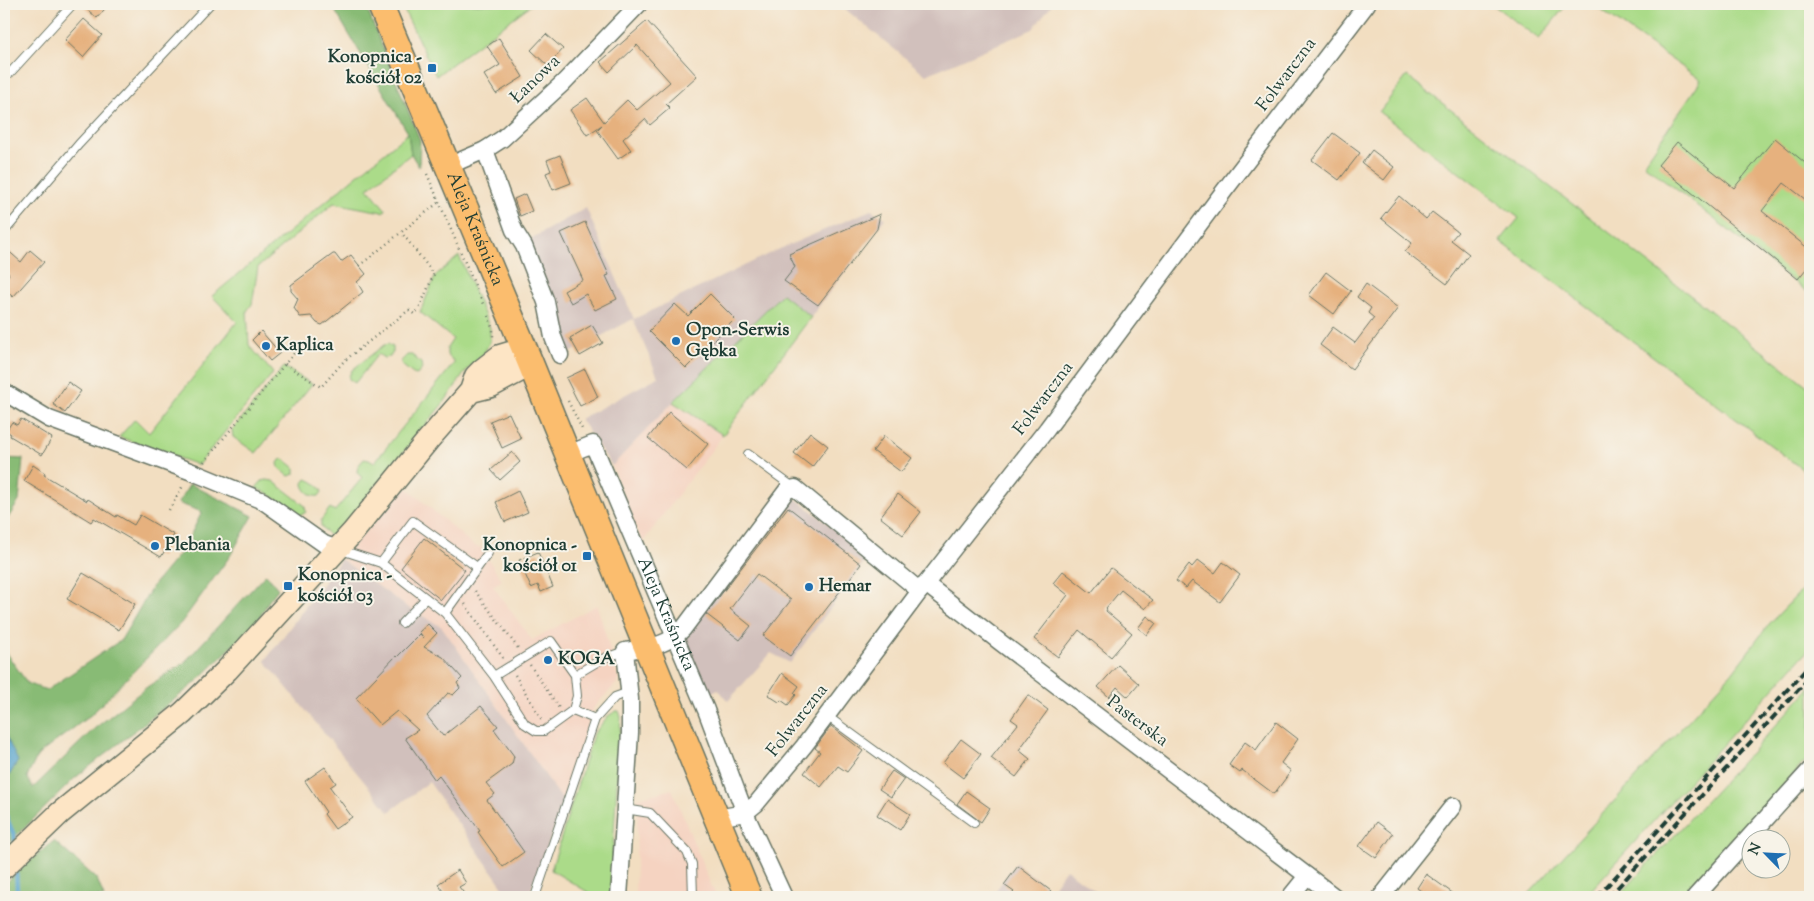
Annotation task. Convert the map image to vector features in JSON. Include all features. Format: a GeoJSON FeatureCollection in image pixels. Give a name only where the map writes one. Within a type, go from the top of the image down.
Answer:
{"type":"FeatureCollection","features":[{"type":"Feature","properties":{"kind":"main road","name":"Aleja Kraśnicka"},"geometry":{"type":"LineString","coordinates":[[380,4],[437,170],[527,355],[568,454],[636,649],[673,711],[717,818]]}},
{"type":"Feature","properties":{"kind":"main road"},"geometry":{"type":"LineString","coordinates":[[717,818],[750,897]]}},
{"type":"Feature","properties":{"kind":"street","name":"Łanowa"},"geometry":{"type":"LineString","coordinates":[[437,170],[485,150],[502,139],[557,89],[639,4]]}},
{"type":"Feature","properties":{"kind":"street","name":"Folwarczna"},"geometry":{"type":"LineString","coordinates":[[745,813],[765,795],[827,716],[923,587],[1047,429],[1224,191],[1368,4]]}},
{"type":"Feature","properties":{"kind":"street"},"geometry":{"type":"LineString","coordinates":[[485,150],[514,230],[524,246],[546,302],[553,336],[560,355]]}},
{"type":"Feature","properties":{"kind":"street"},"geometry":{"type":"LineString","coordinates":[[4,867],[81,796],[154,737],[203,694],[338,549],[471,391],[491,386],[519,371],[527,355]]}},
{"type":"Feature","properties":{"kind":"street"},"geometry":{"type":"LineString","coordinates":[[4,392],[49,419],[195,473],[263,501],[324,544],[338,549]]}},
{"type":"Feature","properties":{"kind":"street","name":"Aleja Kraśnicka"},"geometry":{"type":"LineString","coordinates":[[568,454],[593,444],[706,710],[745,813],[784,897]]}},
{"type":"Feature","properties":{"kind":"street"},"geometry":{"type":"LineString","coordinates":[[619,897],[630,733],[629,692],[636,649],[664,644],[683,629],[787,490],[795,488]]}},
{"type":"Feature","properties":{"kind":"street","name":"Pasterska"},"geometry":{"type":"LineString","coordinates":[[795,488],[923,587],[1000,642],[1330,893]]}},
{"type":"Feature","properties":{"kind":"street"},"geometry":{"type":"LineString","coordinates":[[1695,897],[1810,770]]}},
{"type":"Feature","properties":{"kind":"street"},"geometry":{"type":"LineString","coordinates":[[1381,897],[1453,806]]}},
{"type":"Feature","properties":{"kind":"street"},"geometry":{"type":"LineString","coordinates":[[717,818],[745,813]]}},
{"type":"Feature","properties":{"kind":"street"},"geometry":{"type":"LineString","coordinates":[[1290,897],[1307,876]]}},
{"type":"Feature","properties":{"kind":"lane"},"geometry":{"type":"LineString","coordinates":[[10,73],[73,4]]}},
{"type":"Feature","properties":{"kind":"lane"},"geometry":{"type":"LineString","coordinates":[[4,232],[79,144],[210,4]]}},
{"type":"Feature","properties":{"kind":"lane"},"geometry":{"type":"LineString","coordinates":[[748,454],[795,488]]}},
{"type":"Feature","properties":{"kind":"lane"},"geometry":{"type":"LineString","coordinates":[[381,563],[413,521],[478,568]]}},
{"type":"Feature","properties":{"kind":"lane"},"geometry":{"type":"LineString","coordinates":[[338,549],[381,563],[445,613],[494,676],[525,724],[536,731],[544,731],[573,710],[577,696],[575,675],[552,641],[494,676]]}},
{"type":"Feature","properties":{"kind":"lane"},"geometry":{"type":"LineString","coordinates":[[445,613],[488,553]]}},
{"type":"Feature","properties":{"kind":"lane"},"geometry":{"type":"LineString","coordinates":[[402,623],[426,598]]}},
{"type":"Feature","properties":{"kind":"lane"},"geometry":{"type":"LineString","coordinates":[[575,675],[602,659],[636,649]]}},
{"type":"Feature","properties":{"kind":"lane"},"geometry":{"type":"LineString","coordinates":[[535,897],[595,719],[616,697],[629,692]]}},
{"type":"Feature","properties":{"kind":"lane"},"geometry":{"type":"LineString","coordinates":[[573,710],[595,719]]}},
{"type":"Feature","properties":{"kind":"lane"},"geometry":{"type":"LineString","coordinates":[[827,716],[974,823]]}},
{"type":"Feature","properties":{"kind":"lane"},"geometry":{"type":"LineString","coordinates":[[624,809],[650,813],[687,852],[692,864],[693,895],[683,897]]}},
{"type":"Feature","properties":{"kind":"path"},"geometry":{"type":"LineString","coordinates":[[437,170],[439,202],[493,330],[492,344]]}},
{"type":"Feature","properties":{"kind":"path"},"geometry":{"type":"LineString","coordinates":[[359,266],[439,202]]}},
{"type":"Feature","properties":{"kind":"path"},"geometry":{"type":"LineString","coordinates":[[285,364],[322,387],[344,361],[409,310],[414,314],[419,309],[434,274],[401,232]]}},
{"type":"Feature","properties":{"kind":"path"},"geometry":{"type":"LineString","coordinates":[[169,510],[185,483],[304,341]]}},
{"type":"Feature","properties":{"kind":"path"},"geometry":{"type":"LineString","coordinates":[[468,581],[525,657],[564,716]]}},
{"type":"Feature","properties":{"kind":"shaded area"},"geometry":{"type":"Polygon","coordinates":[[[839,4],[1052,4],[1033,29],[926,75],[839,4]]]}},
{"type":"Feature","properties":{"kind":"shaded area"},"geometry":{"type":"Polygon","coordinates":[[[586,208],[634,319],[775,251],[871,210],[885,218],[811,317],[782,294],[673,402],[612,466],[580,419],[658,377],[633,319],[568,354],[555,311],[527,241],[586,208]]]}},
{"type":"Feature","properties":{"kind":"shaded area"},"geometry":{"type":"Polygon","coordinates":[[[673,402],[723,435],[642,543],[612,466],[673,402]]]}},
{"type":"Feature","properties":{"kind":"shaded area"},"geometry":{"type":"Polygon","coordinates":[[[405,486],[474,546],[494,551],[488,559],[502,580],[493,586],[532,640],[597,605],[619,681],[594,707],[564,802],[442,627],[407,607],[342,559],[405,486]]]}},
{"type":"Feature","properties":{"kind":"shaded area"},"geometry":{"type":"Polygon","coordinates":[[[791,495],[869,556],[790,663],[771,653],[728,701],[718,689],[707,695],[682,637],[791,495]]]}},
{"type":"Feature","properties":{"kind":"shaded area"},"geometry":{"type":"Polygon","coordinates":[[[341,559],[407,607],[442,627],[564,802],[528,897],[510,897],[429,782],[389,812],[265,661],[341,559]]]}},
{"type":"Feature","properties":{"kind":"shaded area"},"geometry":{"type":"Polygon","coordinates":[[[672,789],[717,897],[635,897],[638,798],[672,789]]]}},
{"type":"Feature","properties":{"kind":"shaded area"},"geometry":{"type":"Polygon","coordinates":[[[1016,863],[1051,890],[1066,869],[1103,897],[991,897],[1016,863]]]}},
{"type":"Feature","properties":{"kind":"green space"},"geometry":{"type":"Polygon","coordinates":[[[331,4],[365,4],[420,140],[419,167],[411,154],[408,133],[331,4]]]}},
{"type":"Feature","properties":{"kind":"green space"},"geometry":{"type":"Polygon","coordinates":[[[401,4],[532,4],[436,76],[401,4]]]}},
{"type":"Feature","properties":{"kind":"green space"},"geometry":{"type":"Polygon","coordinates":[[[1492,4],[1567,4],[1539,39],[1492,4]]]}},
{"type":"Feature","properties":{"kind":"green space"},"geometry":{"type":"Polygon","coordinates":[[[1592,4],[1810,4],[1810,294],[1644,164],[1701,80],[1592,4]]]}},
{"type":"Feature","properties":{"kind":"green space"},"geometry":{"type":"Polygon","coordinates":[[[1407,76],[1810,388],[1810,475],[1500,241],[1519,218],[1379,112],[1407,76]]]}},
{"type":"Feature","properties":{"kind":"green space"},"geometry":{"type":"Polygon","coordinates":[[[408,133],[411,154],[368,188],[386,210],[382,212],[334,203],[258,267],[252,304],[247,311],[249,345],[273,373],[198,465],[119,437],[135,419],[149,433],[237,322],[212,296],[408,133]]]}},
{"type":"Feature","properties":{"kind":"green space"},"geometry":{"type":"Polygon","coordinates":[[[459,256],[490,328],[490,342],[484,353],[466,371],[445,401],[335,536],[329,535],[321,526],[321,520],[330,508],[335,511],[362,478],[357,472],[358,466],[364,459],[374,463],[455,362],[447,355],[447,348],[453,339],[420,312],[436,275],[459,256]]]}},
{"type":"Feature","properties":{"kind":"green space"},"geometry":{"type":"Polygon","coordinates":[[[782,294],[811,317],[723,435],[673,402],[782,294]]]}},
{"type":"Feature","properties":{"kind":"green space"},"geometry":{"type":"Polygon","coordinates":[[[388,344],[393,347],[390,357],[384,358],[378,354],[355,383],[349,379],[352,370],[384,345],[388,344]]]}},
{"type":"Feature","properties":{"kind":"green space"},"geometry":{"type":"Polygon","coordinates":[[[407,355],[412,355],[421,363],[422,369],[417,375],[402,365],[401,361],[407,355]]]}},
{"type":"Feature","properties":{"kind":"green space"},"geometry":{"type":"Polygon","coordinates":[[[284,367],[312,384],[256,453],[233,437],[232,430],[284,367]]]}},
{"type":"Feature","properties":{"kind":"green space"},"geometry":{"type":"Polygon","coordinates":[[[4,458],[23,459],[19,501],[4,524],[4,458]]]}},
{"type":"Feature","properties":{"kind":"green space"},"geometry":{"type":"Polygon","coordinates":[[[281,459],[284,459],[295,468],[295,474],[289,476],[279,468],[278,463],[281,459]]]}},
{"type":"Feature","properties":{"kind":"green space"},"geometry":{"type":"Polygon","coordinates":[[[306,479],[320,488],[322,492],[319,496],[311,495],[306,491],[303,483],[306,479]]]}},
{"type":"Feature","properties":{"kind":"green space"},"geometry":{"type":"Polygon","coordinates":[[[262,481],[273,481],[304,505],[305,513],[299,515],[270,495],[256,488],[262,481]]]}},
{"type":"Feature","properties":{"kind":"green space"},"geometry":{"type":"Polygon","coordinates":[[[190,484],[253,516],[230,556],[181,623],[92,714],[38,755],[27,777],[33,788],[94,729],[147,687],[184,663],[266,574],[278,589],[268,602],[258,621],[194,684],[75,778],[4,848],[4,650],[28,684],[47,690],[121,640],[154,584],[184,548],[202,512],[178,503],[190,484]]]}},
{"type":"Feature","properties":{"kind":"green space"},"geometry":{"type":"Polygon","coordinates":[[[1810,582],[1810,648],[1585,897],[1526,897],[1732,673],[1770,623],[1810,582]]]}},
{"type":"Feature","properties":{"kind":"green space"},"geometry":{"type":"Polygon","coordinates":[[[1810,688],[1810,756],[1744,828],[1742,828],[1742,830],[1681,897],[1618,897],[1810,688]]]}},
{"type":"Feature","properties":{"kind":"green space"},"geometry":{"type":"Polygon","coordinates":[[[619,711],[621,717],[610,897],[596,897],[551,870],[593,735],[608,716],[619,711]]]}},
{"type":"Feature","properties":{"kind":"green space"},"geometry":{"type":"Polygon","coordinates":[[[54,841],[97,879],[104,897],[4,897],[4,886],[16,872],[54,841]]]}},
{"type":"Feature","properties":{"kind":"water"},"geometry":{"type":"Polygon","coordinates":[[[4,732],[18,761],[4,784],[4,732]]]}},
{"type":"Feature","properties":{"kind":"building"},"geometry":{"type":"Polygon","coordinates":[[[81,4],[109,4],[97,18],[81,4]]]}},
{"type":"Feature","properties":{"kind":"building"},"geometry":{"type":"Polygon","coordinates":[[[84,19],[102,35],[83,57],[65,40],[84,19]]]}},
{"type":"Feature","properties":{"kind":"building"},"geometry":{"type":"Polygon","coordinates":[[[647,21],[697,76],[666,104],[670,108],[650,125],[645,119],[623,139],[631,150],[618,159],[597,130],[602,125],[587,135],[570,110],[587,98],[604,122],[627,100],[637,110],[670,82],[637,45],[609,72],[600,62],[647,21]]]}},
{"type":"Feature","properties":{"kind":"building"},"geometry":{"type":"Polygon","coordinates":[[[546,34],[563,49],[548,66],[531,50],[546,34]]]}},
{"type":"Feature","properties":{"kind":"building"},"geometry":{"type":"Polygon","coordinates":[[[499,38],[523,77],[496,94],[484,75],[500,65],[487,46],[499,38]]]}},
{"type":"Feature","properties":{"kind":"building"},"geometry":{"type":"Polygon","coordinates":[[[1333,133],[1360,153],[1339,180],[1312,160],[1333,133]]]}},
{"type":"Feature","properties":{"kind":"building"},"geometry":{"type":"Polygon","coordinates":[[[1775,138],[1810,167],[1810,203],[1784,183],[1762,211],[1810,250],[1810,264],[1798,279],[1658,165],[1677,142],[1734,188],[1775,138]]]}},
{"type":"Feature","properties":{"kind":"building"},"geometry":{"type":"Polygon","coordinates":[[[1372,150],[1394,167],[1384,180],[1362,163],[1372,150]]]}},
{"type":"Feature","properties":{"kind":"building"},"geometry":{"type":"Polygon","coordinates":[[[560,155],[571,183],[553,190],[546,173],[551,171],[547,160],[560,155]]]}},
{"type":"Feature","properties":{"kind":"building"},"geometry":{"type":"Polygon","coordinates":[[[525,194],[532,211],[520,216],[514,199],[525,194]]]}},
{"type":"Feature","properties":{"kind":"building"},"geometry":{"type":"Polygon","coordinates":[[[1399,196],[1426,219],[1432,212],[1458,232],[1451,240],[1469,254],[1447,284],[1405,252],[1412,243],[1381,218],[1399,196]]]}},
{"type":"Feature","properties":{"kind":"building"},"geometry":{"type":"Polygon","coordinates":[[[880,214],[877,229],[818,305],[784,281],[795,267],[789,254],[880,214]]]}},
{"type":"Feature","properties":{"kind":"building"},"geometry":{"type":"Polygon","coordinates":[[[585,222],[609,275],[606,276],[617,299],[595,310],[586,294],[571,303],[564,291],[583,280],[561,233],[585,222]]]}},
{"type":"Feature","properties":{"kind":"building"},"geometry":{"type":"Polygon","coordinates":[[[4,247],[21,262],[30,250],[44,262],[13,297],[4,289],[4,281],[9,274],[4,270],[4,247]]]}},
{"type":"Feature","properties":{"kind":"building"},"geometry":{"type":"Polygon","coordinates":[[[333,254],[341,262],[351,255],[366,274],[357,282],[363,292],[322,325],[317,323],[311,316],[300,317],[294,308],[298,299],[291,291],[291,285],[333,254]]]}},
{"type":"Feature","properties":{"kind":"building"},"geometry":{"type":"Polygon","coordinates":[[[1326,272],[1351,291],[1334,314],[1309,295],[1326,272]]]}},
{"type":"Feature","properties":{"kind":"building"},"geometry":{"type":"Polygon","coordinates":[[[1366,284],[1398,308],[1352,369],[1320,345],[1333,327],[1355,343],[1374,318],[1368,313],[1371,308],[1357,297],[1366,284]]]}},
{"type":"Feature","properties":{"kind":"building"},"geometry":{"type":"Polygon","coordinates":[[[710,294],[735,319],[686,368],[649,331],[675,304],[688,316],[710,294]]]}},
{"type":"Feature","properties":{"kind":"building"},"geometry":{"type":"Polygon","coordinates":[[[592,325],[603,343],[580,356],[570,338],[592,325]]]}},
{"type":"Feature","properties":{"kind":"building","name":"Kaplica"},"geometry":{"type":"Polygon","coordinates":[[[261,331],[280,353],[270,361],[252,340],[261,331]]]}},
{"type":"Feature","properties":{"kind":"building"},"geometry":{"type":"Polygon","coordinates":[[[585,369],[598,397],[580,406],[566,378],[585,369]]]}},
{"type":"Feature","properties":{"kind":"building"},"geometry":{"type":"Polygon","coordinates":[[[68,382],[81,391],[65,413],[53,404],[68,382]]]}},
{"type":"Feature","properties":{"kind":"building"},"geometry":{"type":"Polygon","coordinates":[[[669,412],[708,444],[687,470],[648,438],[669,412]]]}},
{"type":"Feature","properties":{"kind":"building"},"geometry":{"type":"Polygon","coordinates":[[[509,413],[521,439],[502,448],[490,421],[509,413]]]}},
{"type":"Feature","properties":{"kind":"building"},"geometry":{"type":"Polygon","coordinates":[[[21,419],[52,438],[42,455],[10,436],[11,434],[6,431],[12,422],[17,425],[21,419]]]}},
{"type":"Feature","properties":{"kind":"building"},"geometry":{"type":"Polygon","coordinates":[[[810,432],[828,446],[812,467],[794,453],[810,432]]]}},
{"type":"Feature","properties":{"kind":"building"},"geometry":{"type":"Polygon","coordinates":[[[884,436],[912,458],[901,472],[873,451],[884,436]]]}},
{"type":"Feature","properties":{"kind":"building"},"geometry":{"type":"Polygon","coordinates":[[[512,452],[520,462],[500,480],[491,470],[512,452]]]}},
{"type":"Feature","properties":{"kind":"building"},"geometry":{"type":"Polygon","coordinates":[[[33,465],[45,473],[44,475],[116,517],[117,515],[134,525],[140,515],[174,535],[161,557],[94,518],[91,522],[24,481],[33,465]]]}},
{"type":"Feature","properties":{"kind":"building"},"geometry":{"type":"Polygon","coordinates":[[[518,491],[528,512],[505,522],[496,502],[518,491]]]}},
{"type":"Feature","properties":{"kind":"building"},"geometry":{"type":"Polygon","coordinates":[[[898,494],[921,512],[903,535],[880,517],[898,494]]]}},
{"type":"Feature","properties":{"kind":"building","name":"Hemar"},"geometry":{"type":"Polygon","coordinates":[[[788,507],[861,564],[790,656],[763,636],[791,600],[757,574],[730,609],[751,626],[740,640],[706,614],[788,507]]]}},
{"type":"Feature","properties":{"kind":"building"},"geometry":{"type":"Polygon","coordinates":[[[424,538],[465,570],[441,600],[401,568],[424,538]]]}},
{"type":"Feature","properties":{"kind":"building"},"geometry":{"type":"Polygon","coordinates":[[[538,552],[553,587],[541,592],[538,585],[531,588],[519,560],[538,552]]]}},
{"type":"Feature","properties":{"kind":"building"},"geometry":{"type":"Polygon","coordinates":[[[1198,560],[1215,573],[1223,562],[1240,575],[1220,602],[1192,581],[1186,588],[1176,581],[1189,564],[1192,567],[1198,560]]]}},
{"type":"Feature","properties":{"kind":"building"},"geometry":{"type":"Polygon","coordinates":[[[1111,568],[1153,600],[1145,609],[1121,590],[1106,608],[1106,611],[1132,633],[1111,657],[1079,630],[1058,657],[1034,639],[1068,595],[1053,583],[1063,571],[1091,593],[1111,568]]]}},
{"type":"Feature","properties":{"kind":"building"},"geometry":{"type":"Polygon","coordinates":[[[83,573],[135,604],[119,630],[67,599],[83,573]]]}},
{"type":"Feature","properties":{"kind":"building"},"geometry":{"type":"Polygon","coordinates":[[[1147,616],[1156,623],[1147,635],[1138,628],[1147,616]]]}},
{"type":"Feature","properties":{"kind":"building"},"geometry":{"type":"Polygon","coordinates":[[[428,624],[437,633],[424,647],[443,657],[462,678],[457,683],[460,688],[453,695],[448,693],[427,716],[443,736],[481,706],[498,726],[494,729],[514,756],[512,764],[486,783],[495,794],[487,800],[524,852],[503,867],[478,832],[480,831],[439,776],[435,780],[405,738],[418,730],[397,711],[380,725],[356,698],[420,634],[424,638],[419,632],[428,624]]]}},
{"type":"Feature","properties":{"kind":"building"},"geometry":{"type":"Polygon","coordinates":[[[1118,665],[1139,684],[1128,697],[1117,687],[1109,697],[1098,687],[1118,665]]]}},
{"type":"Feature","properties":{"kind":"building"},"geometry":{"type":"Polygon","coordinates":[[[782,673],[799,686],[794,693],[796,695],[788,705],[768,695],[782,673]]]}},
{"type":"Feature","properties":{"kind":"building"},"geometry":{"type":"Polygon","coordinates":[[[1028,695],[1048,710],[1019,750],[1030,759],[1016,777],[991,758],[1018,724],[1011,719],[1028,695]]]}},
{"type":"Feature","properties":{"kind":"building"},"geometry":{"type":"Polygon","coordinates":[[[1276,722],[1298,739],[1281,763],[1291,771],[1274,794],[1242,770],[1240,773],[1229,765],[1245,742],[1256,750],[1276,722]]]}},
{"type":"Feature","properties":{"kind":"building"},"geometry":{"type":"Polygon","coordinates":[[[831,726],[863,751],[847,772],[838,766],[821,787],[804,773],[820,752],[815,748],[831,726]]]}},
{"type":"Feature","properties":{"kind":"building"},"geometry":{"type":"Polygon","coordinates":[[[961,739],[981,754],[963,778],[943,763],[961,739]]]}},
{"type":"Feature","properties":{"kind":"building"},"geometry":{"type":"Polygon","coordinates":[[[325,767],[336,783],[330,787],[352,817],[335,829],[305,781],[325,767]]]}},
{"type":"Feature","properties":{"kind":"building"},"geometry":{"type":"Polygon","coordinates":[[[892,771],[904,779],[891,797],[879,789],[892,771]]]}},
{"type":"Feature","properties":{"kind":"building"},"geometry":{"type":"Polygon","coordinates":[[[966,791],[990,808],[981,822],[957,804],[966,791]]]}},
{"type":"Feature","properties":{"kind":"building"},"geometry":{"type":"Polygon","coordinates":[[[887,799],[910,814],[900,830],[877,815],[887,799]]]}},
{"type":"Feature","properties":{"kind":"building"},"geometry":{"type":"Polygon","coordinates":[[[1377,822],[1393,834],[1376,858],[1359,846],[1377,822]]]}},
{"type":"Feature","properties":{"kind":"building"},"geometry":{"type":"Polygon","coordinates":[[[1018,866],[1051,891],[1046,897],[1009,897],[1014,892],[1004,885],[1018,866]]]}},
{"type":"Feature","properties":{"kind":"building"},"geometry":{"type":"Polygon","coordinates":[[[458,870],[466,883],[459,887],[467,897],[447,897],[438,884],[458,870]]]}},
{"type":"Feature","properties":{"kind":"building"},"geometry":{"type":"Polygon","coordinates":[[[1426,874],[1458,897],[1429,897],[1417,888],[1426,874]]]}},
{"type":"Feature","properties":{"kind":"waterway"},"geometry":{"type":"LineString","coordinates":[[4,812],[15,838],[15,846]]}},
{"type":"Feature","properties":{"kind":"waterway"},"geometry":{"type":"LineString","coordinates":[[15,897],[17,892],[16,867]]}},
{"type":"Feature","properties":{"kind":"railway"},"geometry":{"type":"LineString","coordinates":[[1597,897],[1810,665]]}},
{"type":"Feature","properties":{"kind":"railway"},"geometry":{"type":"LineString","coordinates":[[1609,897],[1810,677]]}},
{"type":"Feature","properties":{"kind":"place","name":"Konopnica - kościół 02"},"geometry":{"type":"Point","coordinates":[432,68]}},
{"type":"Feature","properties":{"kind":"place","name":"Opon-Serwis Gębka"},"geometry":{"type":"Point","coordinates":[676,341]}},
{"type":"Feature","properties":{"kind":"place","name":"Kaplica"},"geometry":{"type":"Point","coordinates":[266,346]}},
{"type":"Feature","properties":{"kind":"place","name":"Plebania"},"geometry":{"type":"Point","coordinates":[155,546]}},
{"type":"Feature","properties":{"kind":"place","name":"Konopnica - kościół 01"},"geometry":{"type":"Point","coordinates":[587,556]}},
{"type":"Feature","properties":{"kind":"place","name":"Konopnica - kościół 03"},"geometry":{"type":"Point","coordinates":[288,586]}},
{"type":"Feature","properties":{"kind":"place","name":"Hemar"},"geometry":{"type":"Point","coordinates":[809,587]}},
{"type":"Feature","properties":{"kind":"place","name":"KOGA"},"geometry":{"type":"Point","coordinates":[548,660]}}]}
